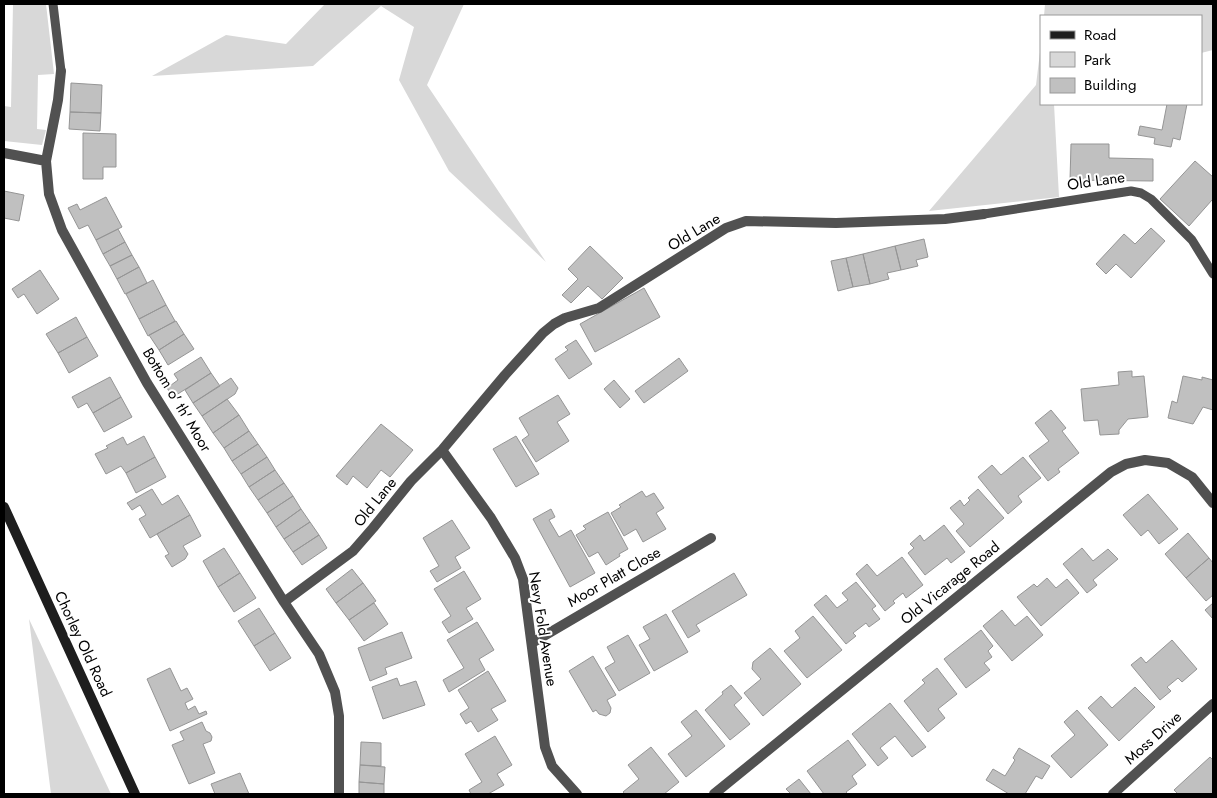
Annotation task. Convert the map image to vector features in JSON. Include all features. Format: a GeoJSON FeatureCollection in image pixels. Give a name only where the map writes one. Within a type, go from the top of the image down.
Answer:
{"type":"FeatureCollection","features":[{"type":"Feature","properties":{"kind":"main road","name":"Chorley Old Road"},"geometry":{"type":"LineString","coordinates":[[4,507],[135,794]]}},
{"type":"Feature","properties":{"kind":"street","name":"Bottom o' th' Moor"},"geometry":{"type":"LineString","coordinates":[[60,71],[58,100],[46,161],[49,194],[62,230],[148,383],[284,602],[319,654],[335,692],[339,716],[339,794]]}},
{"type":"Feature","properties":{"kind":"street"},"geometry":{"type":"LineString","coordinates":[[4,153],[46,161]]}},
{"type":"Feature","properties":{"kind":"street","name":"Old Lane"},"geometry":{"type":"LineString","coordinates":[[284,602],[353,551],[411,482],[442,450],[543,333],[565,318],[599,308],[726,228],[746,221],[836,223],[945,219],[984,214]]}},
{"type":"Feature","properties":{"kind":"street","name":"Nevy Fold Avenue"},"geometry":{"type":"LineString","coordinates":[[442,450],[491,518],[515,558],[523,579],[545,747],[552,766],[577,794]]}},
{"type":"Feature","properties":{"kind":"street","name":"Old Vicarage Road"},"geometry":{"type":"LineString","coordinates":[[714,794],[1111,472],[1126,464],[1145,460],[1168,463],[1192,477],[1213,503]]}},
{"type":"Feature","properties":{"kind":"street","name":"Moor Platt Close"},"geometry":{"type":"LineString","coordinates":[[532,643],[712,538]]}},
{"type":"Feature","properties":{"kind":"street","name":"Moss Drive"},"geometry":{"type":"LineString","coordinates":[[1113,794],[1213,704]]}},
{"type":"Feature","properties":{"kind":"lane","name":"Bottom o' th' Moor"},"geometry":{"type":"LineString","coordinates":[[53,4],[60,71]]}},
{"type":"Feature","properties":{"kind":"lane","name":"Old Lane"},"geometry":{"type":"LineString","coordinates":[[984,214],[1131,191],[1141,193],[1151,199],[1192,240],[1213,274]]}},
{"type":"Feature","properties":{"kind":"green space"},"geometry":{"type":"Polygon","coordinates":[[[13,4],[46,4],[54,74],[38,75],[37,129],[46,130],[42,145],[4,141],[4,106],[11,107],[13,4]]]}},
{"type":"Feature","properties":{"kind":"green space"},"geometry":{"type":"Polygon","coordinates":[[[325,4],[464,4],[427,85],[546,262],[449,171],[399,80],[414,27],[381,6],[313,66],[152,76],[226,35],[286,44],[325,4]]]}},
{"type":"Feature","properties":{"kind":"green space"},"geometry":{"type":"Polygon","coordinates":[[[1045,4],[1213,4],[1213,50],[1202,53],[1202,15],[1044,15],[1045,4]]]}},
{"type":"Feature","properties":{"kind":"green space"},"geometry":{"type":"Polygon","coordinates":[[[1040,52],[1040,105],[1054,105],[1059,197],[929,211],[1036,85],[1040,52]]]}},
{"type":"Feature","properties":{"kind":"green space"},"geometry":{"type":"Polygon","coordinates":[[[29,619],[111,794],[51,794],[29,619]]]}},
{"type":"Feature","properties":{"kind":"building"},"geometry":{"type":"Polygon","coordinates":[[[71,83],[102,85],[101,113],[70,112],[71,83]]]}},
{"type":"Feature","properties":{"kind":"building"},"geometry":{"type":"Polygon","coordinates":[[[1167,105],[1187,105],[1180,140],[1173,138],[1171,147],[1154,144],[1155,138],[1138,135],[1140,126],[1162,130],[1167,105]]]}},
{"type":"Feature","properties":{"kind":"building"},"geometry":{"type":"Polygon","coordinates":[[[70,112],[101,113],[100,131],[69,129],[70,112]]]}},
{"type":"Feature","properties":{"kind":"building"},"geometry":{"type":"Polygon","coordinates":[[[83,133],[116,134],[116,167],[103,167],[103,179],[83,179],[83,133]]]}},
{"type":"Feature","properties":{"kind":"building"},"geometry":{"type":"Polygon","coordinates":[[[1071,144],[1109,144],[1109,158],[1153,159],[1153,181],[1070,180],[1071,144]]]}},
{"type":"Feature","properties":{"kind":"building"},"geometry":{"type":"Polygon","coordinates":[[[1195,161],[1213,177],[1213,201],[1189,226],[1160,199],[1195,161]]]}},
{"type":"Feature","properties":{"kind":"building"},"geometry":{"type":"Polygon","coordinates":[[[4,191],[24,195],[19,221],[4,218],[4,191]]]}},
{"type":"Feature","properties":{"kind":"building"},"geometry":{"type":"Polygon","coordinates":[[[106,197],[122,227],[96,240],[88,225],[79,229],[68,208],[77,204],[80,210],[106,197]]]}},
{"type":"Feature","properties":{"kind":"building"},"geometry":{"type":"Polygon","coordinates":[[[1151,228],[1165,241],[1131,278],[1116,264],[1106,274],[1096,264],[1124,234],[1135,244],[1151,228]]]}},
{"type":"Feature","properties":{"kind":"building"},"geometry":{"type":"Polygon","coordinates":[[[118,229],[125,242],[103,254],[96,240],[118,229]]]}},
{"type":"Feature","properties":{"kind":"building"},"geometry":{"type":"Polygon","coordinates":[[[924,239],[928,257],[916,260],[918,266],[901,270],[895,246],[924,239]]]}},
{"type":"Feature","properties":{"kind":"building"},"geometry":{"type":"Polygon","coordinates":[[[125,242],[132,255],[110,266],[103,254],[125,242]]]}},
{"type":"Feature","properties":{"kind":"building"},"geometry":{"type":"Polygon","coordinates":[[[590,246],[623,278],[602,299],[588,286],[571,303],[562,295],[578,279],[568,269],[590,246]]]}},
{"type":"Feature","properties":{"kind":"building"},"geometry":{"type":"Polygon","coordinates":[[[895,246],[901,270],[887,273],[889,279],[870,284],[863,254],[895,246]]]}},
{"type":"Feature","properties":{"kind":"building"},"geometry":{"type":"Polygon","coordinates":[[[863,254],[870,284],[853,287],[846,258],[863,254]]]}},
{"type":"Feature","properties":{"kind":"building"},"geometry":{"type":"Polygon","coordinates":[[[132,255],[139,267],[117,279],[110,266],[132,255]]]}},
{"type":"Feature","properties":{"kind":"building"},"geometry":{"type":"Polygon","coordinates":[[[846,258],[853,287],[838,291],[831,261],[846,258]]]}},
{"type":"Feature","properties":{"kind":"building"},"geometry":{"type":"Polygon","coordinates":[[[139,267],[147,283],[125,294],[117,279],[139,267]]]}},
{"type":"Feature","properties":{"kind":"building"},"geometry":{"type":"Polygon","coordinates":[[[40,270],[59,299],[37,314],[24,294],[18,298],[12,289],[40,270]]]}},
{"type":"Feature","properties":{"kind":"building"},"geometry":{"type":"Polygon","coordinates":[[[153,280],[166,305],[139,319],[126,294],[153,280]]]}},
{"type":"Feature","properties":{"kind":"building"},"geometry":{"type":"Polygon","coordinates":[[[644,288],[660,317],[595,352],[580,324],[644,288]]]}},
{"type":"Feature","properties":{"kind":"building"},"geometry":{"type":"Polygon","coordinates":[[[166,305],[175,321],[148,336],[139,319],[166,305]]]}},
{"type":"Feature","properties":{"kind":"building"},"geometry":{"type":"Polygon","coordinates":[[[76,317],[87,337],[58,353],[46,334],[76,317]]]}},
{"type":"Feature","properties":{"kind":"building"},"geometry":{"type":"Polygon","coordinates":[[[176,321],[184,334],[159,350],[149,335],[176,321]]]}},
{"type":"Feature","properties":{"kind":"building"},"geometry":{"type":"Polygon","coordinates":[[[184,334],[194,349],[168,365],[159,350],[184,334]]]}},
{"type":"Feature","properties":{"kind":"building"},"geometry":{"type":"Polygon","coordinates":[[[87,337],[98,356],[69,373],[58,353],[87,337]]]}},
{"type":"Feature","properties":{"kind":"building"},"geometry":{"type":"Polygon","coordinates":[[[576,340],[592,364],[569,379],[555,359],[568,350],[565,347],[576,340]]]}},
{"type":"Feature","properties":{"kind":"building"},"geometry":{"type":"Polygon","coordinates":[[[201,357],[211,373],[173,397],[167,388],[178,380],[174,374],[201,357]]]}},
{"type":"Feature","properties":{"kind":"building"},"geometry":{"type":"Polygon","coordinates":[[[679,358],[688,371],[644,403],[635,391],[679,358]]]}},
{"type":"Feature","properties":{"kind":"building"},"geometry":{"type":"Polygon","coordinates":[[[1132,371],[1132,377],[1144,376],[1148,417],[1128,419],[1119,430],[1119,434],[1100,435],[1098,420],[1084,421],[1081,389],[1119,385],[1118,372],[1132,371]]]}},
{"type":"Feature","properties":{"kind":"building"},"geometry":{"type":"Polygon","coordinates":[[[211,373],[220,386],[193,403],[185,390],[211,373]]]}},
{"type":"Feature","properties":{"kind":"building"},"geometry":{"type":"Polygon","coordinates":[[[1183,376],[1202,380],[1202,377],[1213,380],[1213,410],[1203,407],[1193,424],[1168,418],[1172,401],[1177,403],[1183,376]]]}},
{"type":"Feature","properties":{"kind":"building"},"geometry":{"type":"Polygon","coordinates":[[[110,377],[121,397],[93,413],[87,403],[78,408],[72,397],[110,377]]]}},
{"type":"Feature","properties":{"kind":"building"},"geometry":{"type":"Polygon","coordinates":[[[231,378],[238,388],[235,394],[202,416],[193,403],[231,378]]]}},
{"type":"Feature","properties":{"kind":"building"},"geometry":{"type":"Polygon","coordinates":[[[614,380],[630,399],[620,408],[604,389],[614,380]]]}},
{"type":"Feature","properties":{"kind":"building"},"geometry":{"type":"Polygon","coordinates":[[[558,395],[570,414],[557,422],[569,441],[536,462],[522,440],[529,435],[519,418],[558,395]]]}},
{"type":"Feature","properties":{"kind":"building"},"geometry":{"type":"Polygon","coordinates":[[[121,397],[132,417],[104,432],[93,413],[121,397]]]}},
{"type":"Feature","properties":{"kind":"building"},"geometry":{"type":"Polygon","coordinates":[[[227,399],[239,415],[213,433],[202,416],[227,399]]]}},
{"type":"Feature","properties":{"kind":"building"},"geometry":{"type":"Polygon","coordinates":[[[1051,410],[1066,428],[1062,431],[1079,453],[1058,469],[1060,472],[1048,481],[1029,456],[1049,441],[1035,423],[1051,410]]]}},
{"type":"Feature","properties":{"kind":"building"},"geometry":{"type":"Polygon","coordinates":[[[239,415],[249,431],[224,448],[213,433],[239,415]]]}},
{"type":"Feature","properties":{"kind":"building"},"geometry":{"type":"Polygon","coordinates":[[[381,424],[413,450],[390,477],[381,470],[367,488],[353,476],[347,485],[336,476],[381,424]]]}},
{"type":"Feature","properties":{"kind":"building"},"geometry":{"type":"Polygon","coordinates":[[[249,431],[258,444],[232,461],[224,448],[249,431]]]}},
{"type":"Feature","properties":{"kind":"building"},"geometry":{"type":"Polygon","coordinates":[[[144,436],[155,457],[126,473],[121,466],[106,474],[95,454],[108,448],[106,446],[123,437],[127,445],[144,436]]]}},
{"type":"Feature","properties":{"kind":"building"},"geometry":{"type":"Polygon","coordinates":[[[516,436],[539,474],[516,487],[493,449],[516,436]]]}},
{"type":"Feature","properties":{"kind":"building"},"geometry":{"type":"Polygon","coordinates":[[[258,444],[267,457],[241,474],[232,461],[258,444]]]}},
{"type":"Feature","properties":{"kind":"building"},"geometry":{"type":"Polygon","coordinates":[[[155,457],[166,477],[136,493],[126,473],[155,457]]]}},
{"type":"Feature","properties":{"kind":"building"},"geometry":{"type":"Polygon","coordinates":[[[267,457],[275,470],[249,487],[241,474],[267,457]]]}},
{"type":"Feature","properties":{"kind":"building"},"geometry":{"type":"Polygon","coordinates":[[[1023,457],[1041,478],[1018,496],[1022,502],[1008,514],[978,477],[992,465],[1001,475],[1023,457]]]}},
{"type":"Feature","properties":{"kind":"building"},"geometry":{"type":"Polygon","coordinates":[[[275,470],[284,483],[258,500],[249,487],[275,470]]]}},
{"type":"Feature","properties":{"kind":"building"},"geometry":{"type":"Polygon","coordinates":[[[284,483],[293,496],[267,513],[258,500],[284,483]]]}},
{"type":"Feature","properties":{"kind":"building"},"geometry":{"type":"Polygon","coordinates":[[[152,489],[162,505],[178,495],[190,515],[150,538],[139,519],[146,515],[140,505],[132,510],[127,503],[152,489]]]}},
{"type":"Feature","properties":{"kind":"building"},"geometry":{"type":"Polygon","coordinates":[[[978,489],[1004,518],[970,547],[956,531],[964,524],[950,508],[960,500],[964,506],[970,500],[968,498],[978,489]]]}},
{"type":"Feature","properties":{"kind":"building"},"geometry":{"type":"Polygon","coordinates":[[[642,491],[646,497],[654,493],[664,508],[656,513],[666,529],[643,542],[636,529],[624,536],[611,513],[621,507],[619,505],[642,491]]]}},
{"type":"Feature","properties":{"kind":"building"},"geometry":{"type":"Polygon","coordinates":[[[1148,494],[1178,529],[1159,544],[1148,530],[1141,536],[1123,515],[1148,494]]]}},
{"type":"Feature","properties":{"kind":"building"},"geometry":{"type":"Polygon","coordinates":[[[293,496],[301,509],[276,527],[267,513],[293,496]]]}},
{"type":"Feature","properties":{"kind":"building"},"geometry":{"type":"Polygon","coordinates":[[[301,509],[310,522],[284,539],[276,527],[301,509]]]}},
{"type":"Feature","properties":{"kind":"building"},"geometry":{"type":"Polygon","coordinates":[[[551,509],[555,517],[549,520],[559,537],[571,530],[595,573],[570,587],[533,519],[551,509]]]}},
{"type":"Feature","properties":{"kind":"building"},"geometry":{"type":"Polygon","coordinates":[[[608,512],[628,549],[606,565],[598,552],[589,557],[576,535],[586,529],[583,526],[608,512]]]}},
{"type":"Feature","properties":{"kind":"building"},"geometry":{"type":"Polygon","coordinates":[[[190,515],[201,536],[183,546],[188,554],[185,559],[172,567],[165,556],[169,554],[157,534],[190,515]]]}},
{"type":"Feature","properties":{"kind":"building"},"geometry":{"type":"Polygon","coordinates":[[[452,520],[470,548],[455,557],[461,568],[437,582],[430,571],[439,566],[423,538],[452,520]]]}},
{"type":"Feature","properties":{"kind":"building"},"geometry":{"type":"Polygon","coordinates":[[[310,522],[319,535],[293,552],[284,539],[310,522]]]}},
{"type":"Feature","properties":{"kind":"building"},"geometry":{"type":"Polygon","coordinates":[[[944,525],[965,552],[951,563],[947,558],[925,575],[908,553],[914,548],[910,544],[920,535],[924,541],[944,525]]]}},
{"type":"Feature","properties":{"kind":"building"},"geometry":{"type":"Polygon","coordinates":[[[1188,533],[1209,558],[1186,578],[1165,554],[1188,533]]]}},
{"type":"Feature","properties":{"kind":"building"},"geometry":{"type":"Polygon","coordinates":[[[319,535],[327,548],[302,565],[293,552],[319,535]]]}},
{"type":"Feature","properties":{"kind":"building"},"geometry":{"type":"Polygon","coordinates":[[[224,548],[240,573],[218,587],[203,561],[224,548]]]}},
{"type":"Feature","properties":{"kind":"building"},"geometry":{"type":"Polygon","coordinates":[[[1082,548],[1093,561],[1108,549],[1118,559],[1093,580],[1097,585],[1087,593],[1063,564],[1082,548]]]}},
{"type":"Feature","properties":{"kind":"building"},"geometry":{"type":"Polygon","coordinates":[[[902,557],[923,585],[906,598],[903,593],[885,611],[856,574],[867,564],[877,576],[902,557]]]}},
{"type":"Feature","properties":{"kind":"building"},"geometry":{"type":"Polygon","coordinates":[[[1209,558],[1213,563],[1213,595],[1206,601],[1186,578],[1209,558]]]}},
{"type":"Feature","properties":{"kind":"building"},"geometry":{"type":"Polygon","coordinates":[[[352,569],[363,583],[336,603],[326,589],[352,569]]]}},
{"type":"Feature","properties":{"kind":"building"},"geometry":{"type":"Polygon","coordinates":[[[464,571],[481,599],[466,608],[473,619],[449,633],[442,622],[451,616],[434,589],[464,571]]]}},
{"type":"Feature","properties":{"kind":"building"},"geometry":{"type":"Polygon","coordinates":[[[240,573],[256,598],[234,612],[218,587],[240,573]]]}},
{"type":"Feature","properties":{"kind":"building"},"geometry":{"type":"Polygon","coordinates":[[[734,573],[747,595],[696,625],[700,631],[688,638],[672,611],[734,573]]]}},
{"type":"Feature","properties":{"kind":"building"},"geometry":{"type":"Polygon","coordinates":[[[1047,578],[1056,588],[1067,579],[1079,593],[1041,626],[1017,597],[1034,584],[1037,587],[1047,578]]]}},
{"type":"Feature","properties":{"kind":"building"},"geometry":{"type":"Polygon","coordinates":[[[856,582],[876,606],[872,609],[880,619],[869,627],[866,623],[853,633],[856,636],[846,644],[814,605],[826,595],[837,608],[848,600],[842,593],[856,582]]]}},
{"type":"Feature","properties":{"kind":"building"},"geometry":{"type":"Polygon","coordinates":[[[363,583],[376,601],[349,620],[336,603],[363,583]]]}},
{"type":"Feature","properties":{"kind":"building"},"geometry":{"type":"Polygon","coordinates":[[[374,603],[388,624],[364,641],[349,620],[374,603]]]}},
{"type":"Feature","properties":{"kind":"building"},"geometry":{"type":"Polygon","coordinates":[[[1213,603],[1213,619],[1205,610],[1213,603]]]}},
{"type":"Feature","properties":{"kind":"building"},"geometry":{"type":"Polygon","coordinates":[[[259,608],[275,633],[254,646],[238,621],[259,608]]]}},
{"type":"Feature","properties":{"kind":"building"},"geometry":{"type":"Polygon","coordinates":[[[1002,610],[1015,626],[1027,616],[1043,635],[1012,661],[983,626],[1002,610]]]}},
{"type":"Feature","properties":{"kind":"building"},"geometry":{"type":"Polygon","coordinates":[[[666,614],[688,652],[654,671],[639,645],[650,639],[643,627],[666,614]]]}},
{"type":"Feature","properties":{"kind":"building"},"geometry":{"type":"Polygon","coordinates":[[[813,616],[842,650],[807,678],[784,651],[800,638],[795,631],[813,616]]]}},
{"type":"Feature","properties":{"kind":"building"},"geometry":{"type":"Polygon","coordinates":[[[477,622],[494,650],[479,659],[485,670],[449,692],[443,680],[464,668],[447,640],[477,622]]]}},
{"type":"Feature","properties":{"kind":"building"},"geometry":{"type":"Polygon","coordinates":[[[981,630],[993,646],[988,651],[992,657],[984,663],[990,670],[966,688],[944,659],[981,630]]]}},
{"type":"Feature","properties":{"kind":"building"},"geometry":{"type":"Polygon","coordinates":[[[402,632],[412,658],[385,668],[387,674],[370,681],[358,648],[402,632]]]}},
{"type":"Feature","properties":{"kind":"building"},"geometry":{"type":"Polygon","coordinates":[[[275,633],[291,658],[270,671],[254,646],[275,633]]]}},
{"type":"Feature","properties":{"kind":"building"},"geometry":{"type":"Polygon","coordinates":[[[628,635],[650,673],[619,691],[605,668],[615,662],[607,647],[628,635]]]}},
{"type":"Feature","properties":{"kind":"building"},"geometry":{"type":"Polygon","coordinates":[[[1172,640],[1197,669],[1182,682],[1178,678],[1167,687],[1171,691],[1160,700],[1131,665],[1141,657],[1146,663],[1172,640]]]}},
{"type":"Feature","properties":{"kind":"building"},"geometry":{"type":"Polygon","coordinates":[[[770,648],[801,684],[763,716],[744,693],[761,679],[752,669],[753,662],[770,648]]]}},
{"type":"Feature","properties":{"kind":"building"},"geometry":{"type":"Polygon","coordinates":[[[593,656],[616,695],[607,700],[611,708],[610,713],[606,716],[599,714],[596,710],[593,712],[569,671],[593,656]]]}},
{"type":"Feature","properties":{"kind":"building"},"geometry":{"type":"Polygon","coordinates":[[[170,668],[181,691],[187,688],[193,699],[185,703],[188,710],[195,706],[199,714],[206,711],[207,714],[170,731],[147,679],[170,668]]]}},
{"type":"Feature","properties":{"kind":"building"},"geometry":{"type":"Polygon","coordinates":[[[937,668],[957,694],[938,709],[945,718],[928,732],[904,701],[925,683],[922,680],[937,668]]]}},
{"type":"Feature","properties":{"kind":"building"},"geometry":{"type":"Polygon","coordinates":[[[488,671],[506,701],[491,709],[498,720],[478,732],[471,721],[466,724],[460,714],[469,708],[458,690],[488,671]]]}},
{"type":"Feature","properties":{"kind":"building"},"geometry":{"type":"Polygon","coordinates":[[[397,678],[400,686],[416,681],[425,705],[383,719],[372,687],[397,678]]]}},
{"type":"Feature","properties":{"kind":"building"},"geometry":{"type":"Polygon","coordinates":[[[731,685],[742,698],[734,705],[750,724],[730,740],[705,710],[731,685]]]}},
{"type":"Feature","properties":{"kind":"building"},"geometry":{"type":"Polygon","coordinates":[[[1135,687],[1155,707],[1119,741],[1088,708],[1101,696],[1112,708],[1135,687]]]}},
{"type":"Feature","properties":{"kind":"building"},"geometry":{"type":"Polygon","coordinates":[[[890,703],[926,747],[912,757],[895,736],[880,748],[888,758],[878,766],[852,734],[890,703]]]}},
{"type":"Feature","properties":{"kind":"building"},"geometry":{"type":"Polygon","coordinates":[[[696,710],[725,746],[686,777],[668,754],[692,736],[681,722],[696,710]]]}},
{"type":"Feature","properties":{"kind":"building"},"geometry":{"type":"Polygon","coordinates":[[[1077,710],[1108,745],[1071,778],[1051,756],[1075,735],[1064,722],[1077,710]]]}},
{"type":"Feature","properties":{"kind":"building"},"geometry":{"type":"Polygon","coordinates":[[[202,722],[206,731],[212,737],[211,741],[203,744],[215,773],[189,784],[172,745],[184,740],[180,732],[202,722]]]}},
{"type":"Feature","properties":{"kind":"building"},"geometry":{"type":"Polygon","coordinates":[[[495,736],[512,765],[497,774],[504,785],[488,794],[471,794],[469,790],[482,782],[465,754],[495,736]]]}},
{"type":"Feature","properties":{"kind":"building"},"geometry":{"type":"Polygon","coordinates":[[[848,740],[866,765],[852,776],[857,784],[846,792],[848,794],[824,794],[807,771],[848,740]]]}},
{"type":"Feature","properties":{"kind":"building"},"geometry":{"type":"Polygon","coordinates":[[[361,742],[381,743],[381,766],[360,765],[361,742]]]}},
{"type":"Feature","properties":{"kind":"building"},"geometry":{"type":"Polygon","coordinates":[[[651,747],[679,782],[664,794],[625,794],[623,792],[639,779],[628,765],[651,747]]]}},
{"type":"Feature","properties":{"kind":"building"},"geometry":{"type":"Polygon","coordinates":[[[1019,748],[1050,766],[1042,779],[1036,776],[1025,794],[1009,794],[986,780],[993,769],[1005,776],[1015,760],[1013,758],[1019,748]]]}},
{"type":"Feature","properties":{"kind":"building"},"geometry":{"type":"Polygon","coordinates":[[[1210,757],[1213,760],[1213,794],[1178,794],[1174,790],[1210,757]]]}},
{"type":"Feature","properties":{"kind":"building"},"geometry":{"type":"Polygon","coordinates":[[[360,765],[385,767],[384,784],[359,782],[360,765]]]}},
{"type":"Feature","properties":{"kind":"building"},"geometry":{"type":"Polygon","coordinates":[[[240,773],[249,794],[215,794],[211,784],[240,773]]]}},
{"type":"Feature","properties":{"kind":"building"},"geometry":{"type":"Polygon","coordinates":[[[799,779],[811,794],[791,794],[786,789],[799,779]]]}},
{"type":"Feature","properties":{"kind":"building"},"geometry":{"type":"Polygon","coordinates":[[[359,782],[384,784],[384,794],[359,794],[359,782]]]}}]}
